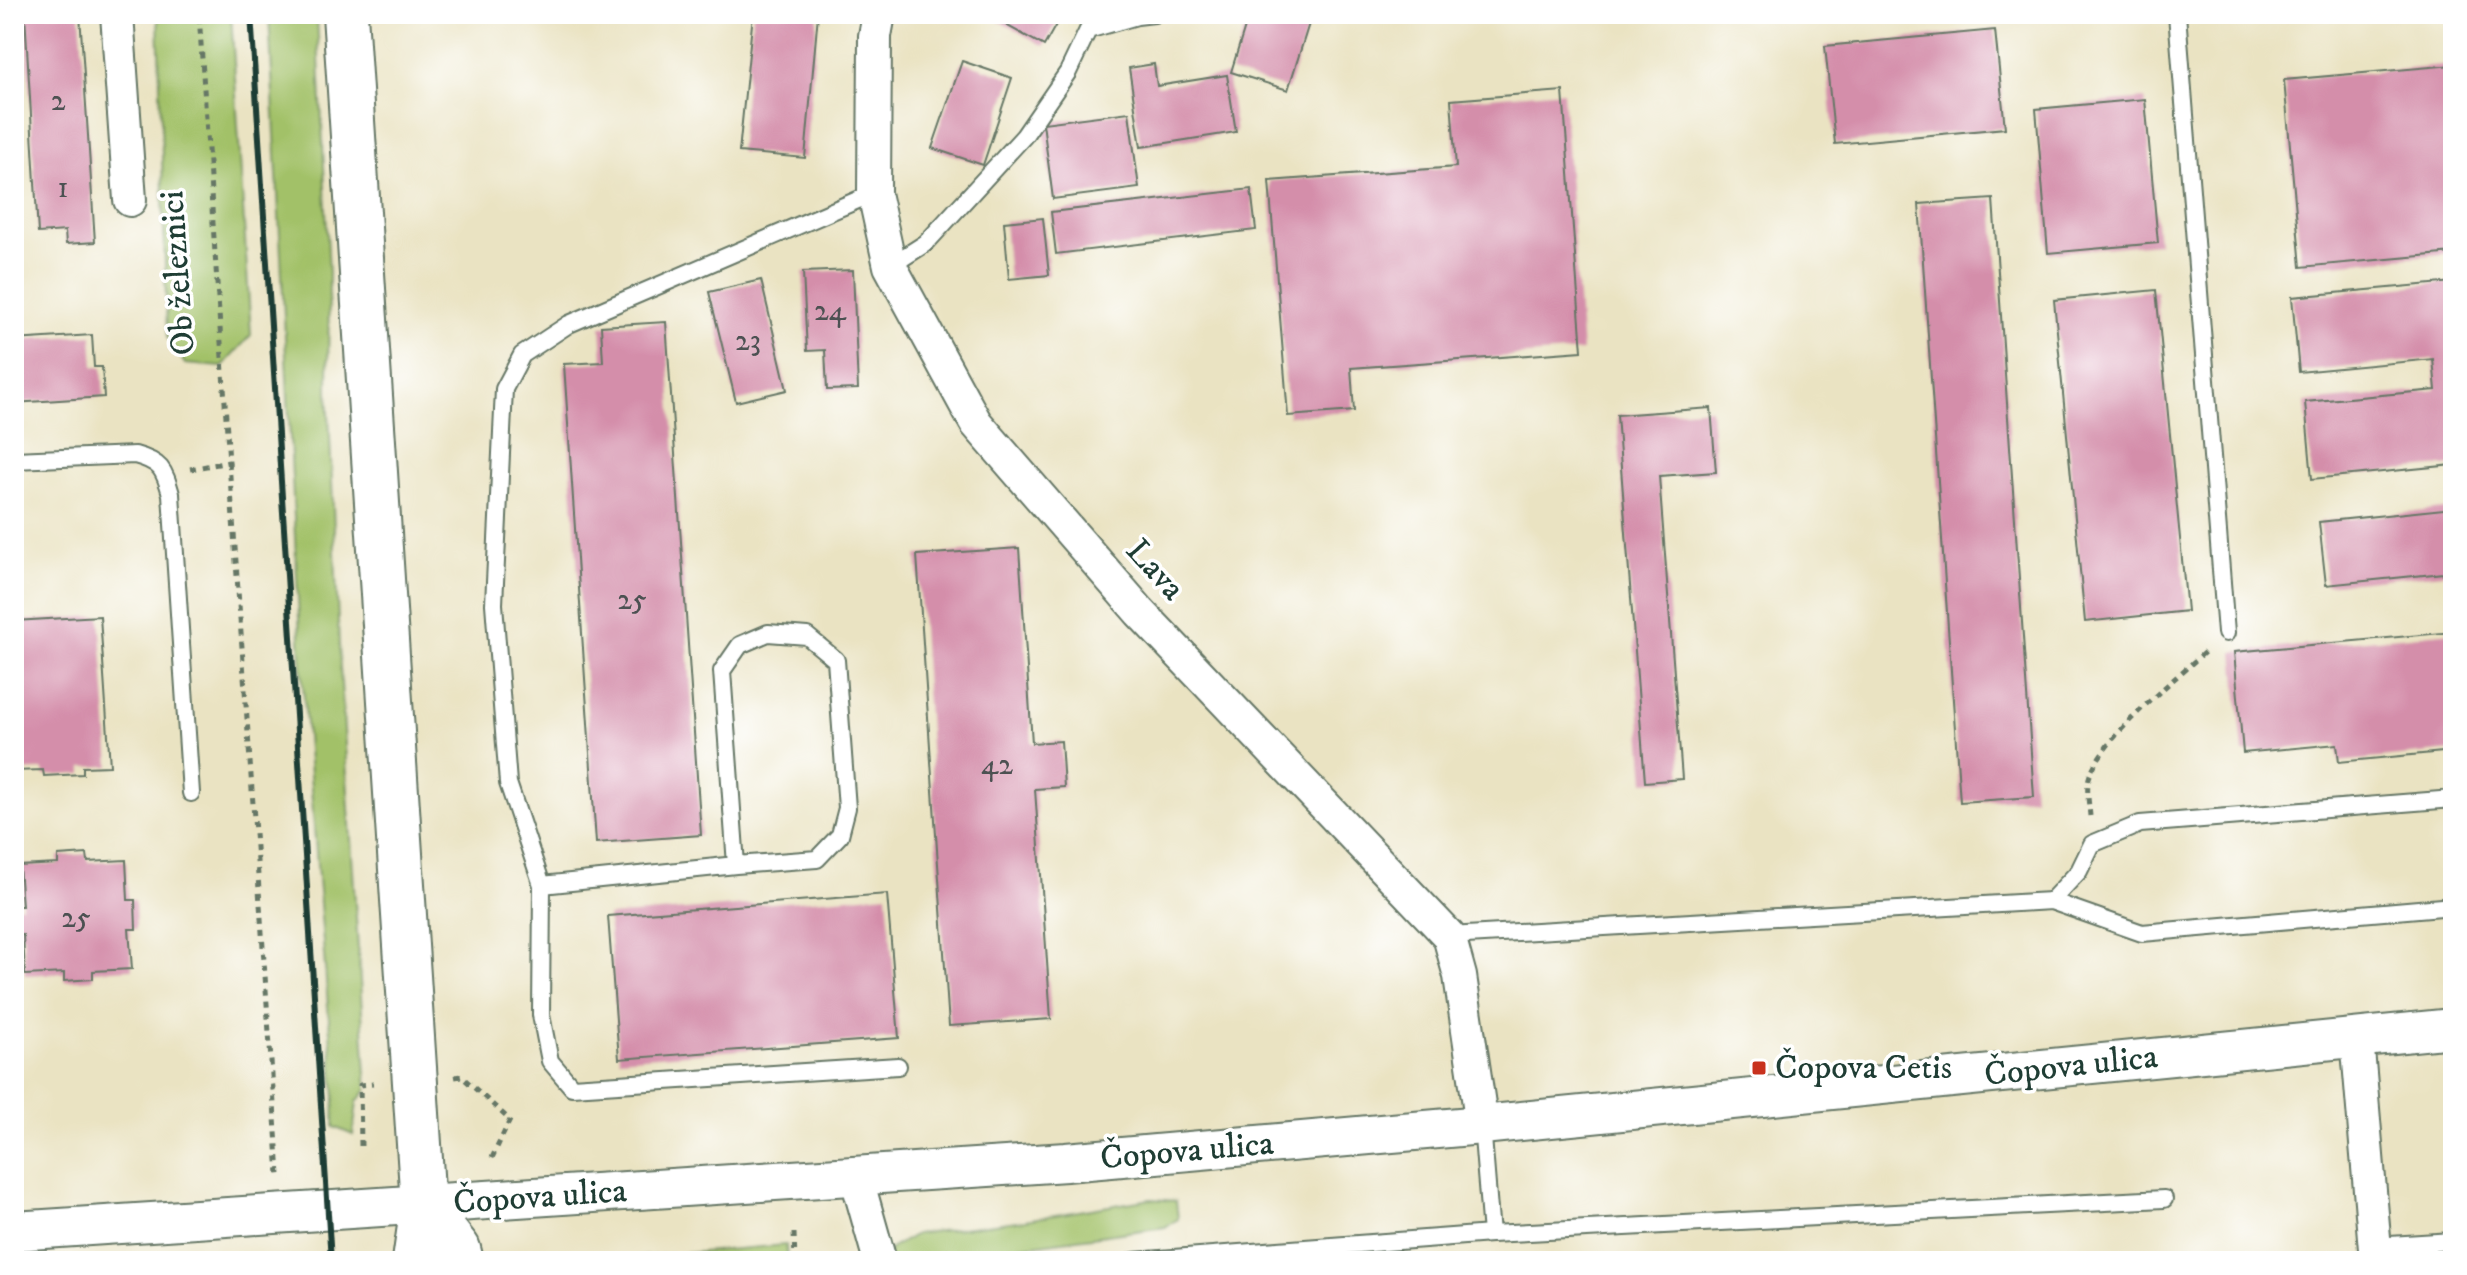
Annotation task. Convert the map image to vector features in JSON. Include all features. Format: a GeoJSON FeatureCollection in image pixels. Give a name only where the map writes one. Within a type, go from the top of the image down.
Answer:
{"type":"FeatureCollection","features":[{"type":"Feature","properties":{"kind":"main road"},"geometry":{"type":"LineString","coordinates":[[345,14],[423,1205],[415,1261]]}},
{"type":"Feature","properties":{"kind":"main road"},"geometry":{"type":"LineString","coordinates":[[423,1205],[458,1249],[461,1261]]}},
{"type":"Feature","properties":{"kind":"street","name":"Ob železnici"},"geometry":{"type":"LineString","coordinates":[[117,14],[130,200]]}},
{"type":"Feature","properties":{"kind":"street","name":"Lava"},"geometry":{"type":"LineString","coordinates":[[879,14],[875,36],[874,193],[890,266],[976,423],[1140,612],[1449,936],[1460,976],[1482,1125]]}},
{"type":"Feature","properties":{"kind":"street","name":"Čopova ulica"},"geometry":{"type":"LineString","coordinates":[[14,1231],[1066,1162],[1482,1125],[2453,1028]]}},
{"type":"Feature","properties":{"kind":"street"},"geometry":{"type":"LineString","coordinates":[[2357,1038],[2375,1253]]}},
{"type":"Feature","properties":{"kind":"street"},"geometry":{"type":"LineString","coordinates":[[856,1176],[880,1261]]}},
{"type":"Feature","properties":{"kind":"lane"},"geometry":{"type":"LineString","coordinates":[[890,266],[926,243],[1024,136],[1068,72],[1088,30],[1154,14]]}},
{"type":"Feature","properties":{"kind":"lane"},"geometry":{"type":"LineString","coordinates":[[2177,14],[2226,633]]}},
{"type":"Feature","properties":{"kind":"lane"},"geometry":{"type":"LineString","coordinates":[[874,193],[569,324],[522,355],[504,389],[494,604],[508,783],[542,885],[541,1015],[550,1061],[572,1087],[898,1066]]}},
{"type":"Feature","properties":{"kind":"lane"},"geometry":{"type":"LineString","coordinates":[[14,460],[135,455],[154,460],[166,474],[174,523],[191,793]]}},
{"type":"Feature","properties":{"kind":"lane"},"geometry":{"type":"LineString","coordinates":[[542,885],[817,859],[840,835],[847,808],[836,660],[807,636],[768,633],[740,645],[722,671],[736,865]]}},
{"type":"Feature","properties":{"kind":"lane"},"geometry":{"type":"LineString","coordinates":[[2051,901],[2079,871],[2092,844],[2140,824],[2453,799]]}},
{"type":"Feature","properties":{"kind":"lane"},"geometry":{"type":"LineString","coordinates":[[1449,936],[2051,901],[2142,933],[2453,906]]}},
{"type":"Feature","properties":{"kind":"lane"},"geometry":{"type":"LineString","coordinates":[[1482,1125],[1491,1234]]}},
{"type":"Feature","properties":{"kind":"lane"},"geometry":{"type":"LineString","coordinates":[[1134,1261],[1491,1234],[2164,1199]]}},
{"type":"Feature","properties":{"kind":"lane"},"geometry":{"type":"LineString","coordinates":[[2375,1253],[2453,1241]]}},
{"type":"Feature","properties":{"kind":"path","name":"Ob železnici"},"geometry":{"type":"LineString","coordinates":[[199,14],[279,1181]]}},
{"type":"Feature","properties":{"kind":"path"},"geometry":{"type":"LineString","coordinates":[[166,474],[229,462]]}},
{"type":"Feature","properties":{"kind":"path"},"geometry":{"type":"LineString","coordinates":[[2092,844],[2088,781],[2097,759],[2168,685],[2226,633]]}},
{"type":"Feature","properties":{"kind":"path"},"geometry":{"type":"LineString","coordinates":[[794,1233],[795,1261]]}},
{"type":"Feature","properties":{"kind":"path"},"geometry":{"type":"LineString","coordinates":[[561,1254],[563,1261]]}},
{"type":"Feature","properties":{"kind":"green space"},"geometry":{"type":"Polygon","coordinates":[[[158,14],[231,14],[251,335],[222,367],[185,364],[167,337],[158,14]]]}},
{"type":"Feature","properties":{"kind":"green space"},"geometry":{"type":"Polygon","coordinates":[[[269,14],[317,14],[329,274],[328,390],[340,667],[367,1090],[357,1102],[353,1135],[334,1127],[335,1097],[301,659],[269,14]]]}},
{"type":"Feature","properties":{"kind":"green space"},"geometry":{"type":"Polygon","coordinates":[[[1151,1199],[1176,1201],[1178,1219],[1165,1227],[1018,1247],[1014,1261],[883,1261],[890,1249],[916,1234],[1151,1199]]]}},
{"type":"Feature","properties":{"kind":"green space"},"geometry":{"type":"Polygon","coordinates":[[[786,1245],[787,1261],[593,1261],[786,1245]]]}},
{"type":"Feature","properties":{"kind":"building"},"geometry":{"type":"Polygon","coordinates":[[[25,14],[80,14],[95,242],[66,244],[65,231],[38,233],[25,14]]]}},
{"type":"Feature","properties":{"kind":"building"},"geometry":{"type":"Polygon","coordinates":[[[753,14],[818,14],[805,158],[739,152],[753,14]]]}},
{"type":"Feature","properties":{"kind":"building"},"geometry":{"type":"Polygon","coordinates":[[[986,14],[1062,14],[1044,46],[986,14]]]}},
{"type":"Feature","properties":{"kind":"building"},"geometry":{"type":"Polygon","coordinates":[[[1249,14],[1312,14],[1288,90],[1231,72],[1249,14]]]}},
{"type":"Feature","properties":{"kind":"building"},"geometry":{"type":"Polygon","coordinates":[[[1995,30],[2005,128],[1835,144],[1825,46],[1995,30]]]}},
{"type":"Feature","properties":{"kind":"building"},"geometry":{"type":"Polygon","coordinates":[[[962,61],[1012,78],[983,165],[932,148],[962,61]]]}},
{"type":"Feature","properties":{"kind":"building"},"geometry":{"type":"Polygon","coordinates":[[[1154,64],[1157,86],[1227,75],[1236,132],[1141,147],[1129,68],[1154,64]]]}},
{"type":"Feature","properties":{"kind":"building"},"geometry":{"type":"Polygon","coordinates":[[[2453,65],[2453,253],[2301,267],[2284,80],[2453,65]]]}},
{"type":"Feature","properties":{"kind":"building"},"geometry":{"type":"Polygon","coordinates":[[[1563,91],[1582,351],[1351,368],[1354,411],[1288,416],[1269,181],[1456,167],[1451,100],[1563,91]]]}},
{"type":"Feature","properties":{"kind":"building"},"geometry":{"type":"Polygon","coordinates":[[[2145,99],[2158,243],[2048,253],[2036,109],[2145,99]]]}},
{"type":"Feature","properties":{"kind":"building"},"geometry":{"type":"Polygon","coordinates":[[[1129,112],[1139,188],[1053,199],[1043,123],[1129,112]]]}},
{"type":"Feature","properties":{"kind":"building"},"geometry":{"type":"Polygon","coordinates":[[[1251,189],[1256,230],[1056,254],[1051,212],[1251,189]]]}},
{"type":"Feature","properties":{"kind":"building"},"geometry":{"type":"Polygon","coordinates":[[[1993,199],[2034,797],[1960,802],[1919,204],[1993,199]]]}},
{"type":"Feature","properties":{"kind":"building"},"geometry":{"type":"Polygon","coordinates":[[[1043,218],[1049,275],[1009,279],[1004,222],[1043,218]]]}},
{"type":"Feature","properties":{"kind":"building"},"geometry":{"type":"Polygon","coordinates":[[[853,270],[858,389],[827,390],[825,350],[807,351],[803,272],[853,270]]]}},
{"type":"Feature","properties":{"kind":"building"},"geometry":{"type":"Polygon","coordinates":[[[761,280],[787,390],[736,402],[709,292],[761,280]]]}},
{"type":"Feature","properties":{"kind":"building"},"geometry":{"type":"Polygon","coordinates":[[[2453,282],[2453,465],[2312,479],[2305,402],[2436,390],[2433,359],[2299,372],[2292,297],[2453,282]]]}},
{"type":"Feature","properties":{"kind":"building"},"geometry":{"type":"Polygon","coordinates":[[[2156,290],[2187,611],[2085,622],[2054,300],[2156,290]]]}},
{"type":"Feature","properties":{"kind":"building"},"geometry":{"type":"Polygon","coordinates":[[[666,322],[701,835],[596,843],[564,364],[603,362],[601,326],[666,322]]]}},
{"type":"Feature","properties":{"kind":"building"},"geometry":{"type":"Polygon","coordinates":[[[92,335],[94,367],[102,367],[104,397],[14,403],[14,340],[92,335]]]}},
{"type":"Feature","properties":{"kind":"building"},"geometry":{"type":"Polygon","coordinates":[[[1711,408],[1716,472],[1659,476],[1682,779],[1645,782],[1617,415],[1711,408]]]}},
{"type":"Feature","properties":{"kind":"building"},"geometry":{"type":"Polygon","coordinates":[[[2453,508],[2453,572],[2326,585],[2319,522],[2453,508]]]}},
{"type":"Feature","properties":{"kind":"building"},"geometry":{"type":"Polygon","coordinates":[[[1019,548],[1032,743],[1061,741],[1064,787],[1035,789],[1051,1019],[949,1026],[917,555],[1019,548]]]}},
{"type":"Feature","properties":{"kind":"building"},"geometry":{"type":"Polygon","coordinates":[[[100,616],[110,766],[83,767],[83,774],[44,776],[43,770],[14,771],[14,621],[100,616]]]}},
{"type":"Feature","properties":{"kind":"building"},"geometry":{"type":"Polygon","coordinates":[[[2453,632],[2453,751],[2339,762],[2337,744],[2243,753],[2234,652],[2453,632]]]}},
{"type":"Feature","properties":{"kind":"building"},"geometry":{"type":"Polygon","coordinates":[[[87,854],[88,862],[126,860],[128,900],[135,900],[136,929],[129,929],[132,969],[93,971],[93,979],[64,981],[64,973],[25,975],[23,935],[17,935],[15,906],[22,906],[19,866],[58,864],[58,856],[87,854]]]}},
{"type":"Feature","properties":{"kind":"building"},"geometry":{"type":"Polygon","coordinates":[[[887,894],[899,1038],[619,1059],[608,916],[887,894]]]}},
{"type":"Feature","properties":{"kind":"railway"},"geometry":{"type":"LineString","coordinates":[[251,14],[331,1261]]}},
{"type":"Feature","properties":{"kind":"place","name":"Čopova Cetis"},"geometry":{"type":"Point","coordinates":[1759,1068]}}]}
